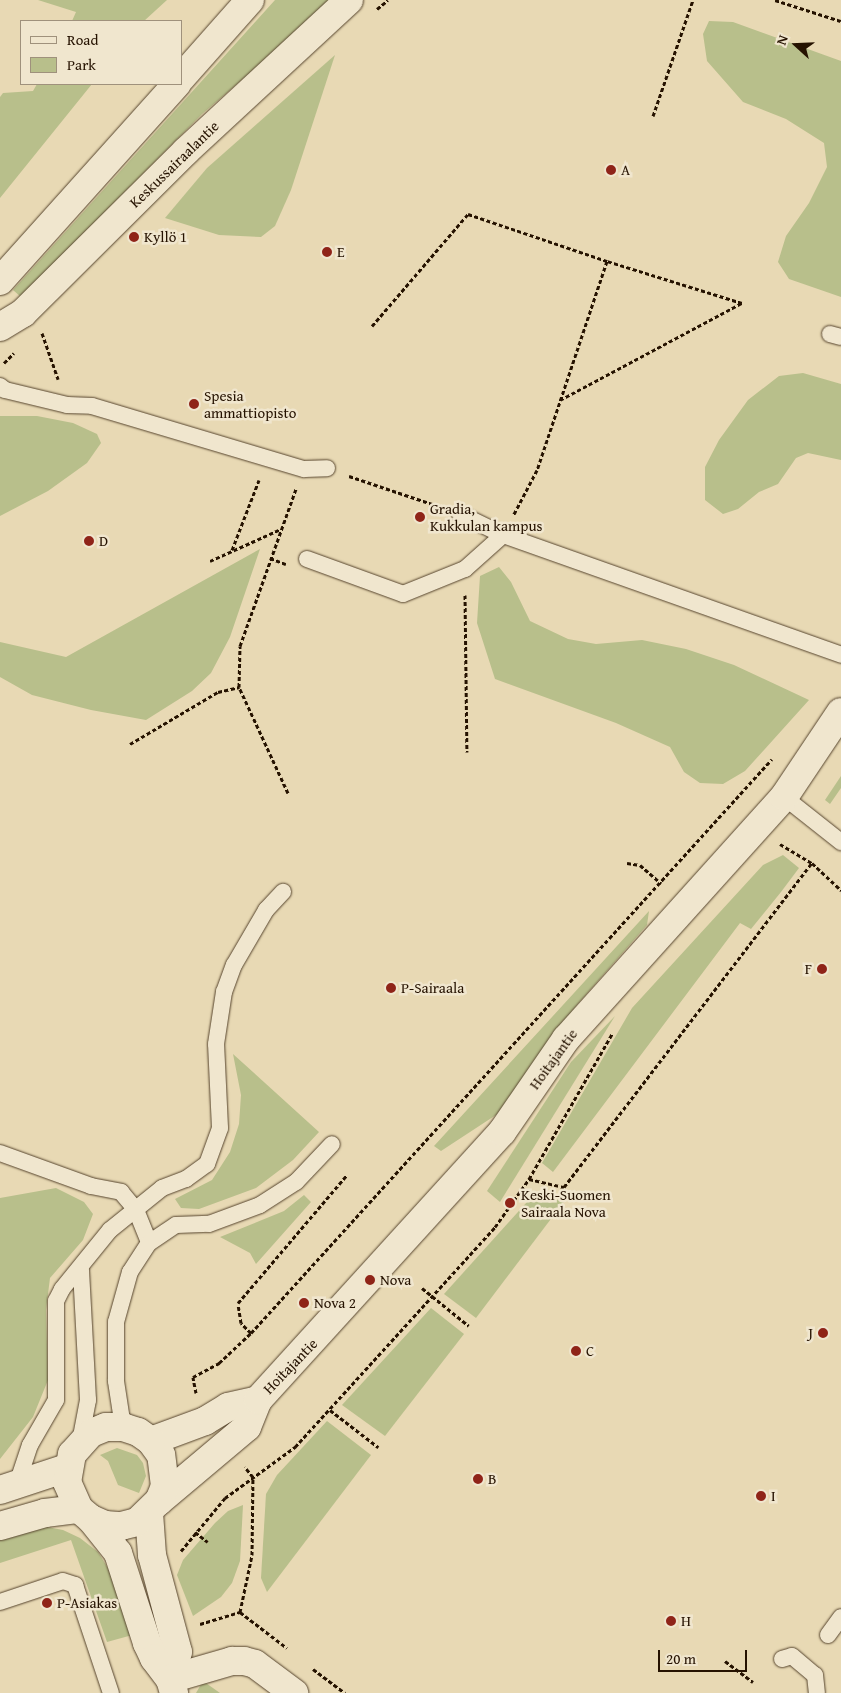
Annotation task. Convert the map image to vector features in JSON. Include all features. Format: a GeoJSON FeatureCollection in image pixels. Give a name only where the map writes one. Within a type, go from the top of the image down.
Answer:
{"type":"FeatureCollection","features":[{"type":"Feature","properties":{"kind":"street"},"geometry":{"type":"LineString","coordinates":[[182,77],[250,0]]}},
{"type":"Feature","properties":{"kind":"street","name":"Keskussairaalantie"},"geometry":{"type":"LineString","coordinates":[[0,327],[22,313],[186,151],[349,0]]}},
{"type":"Feature","properties":{"kind":"street"},"geometry":{"type":"LineString","coordinates":[[0,281],[175,85]]}},
{"type":"Feature","properties":{"kind":"street","name":"Hoitajantie"},"geometry":{"type":"LineString","coordinates":[[154,1507],[247,1427],[258,1400],[496,1138],[566,1039],[794,804],[841,712]]}},
{"type":"Feature","properties":{"kind":"street","name":"Hoitajantie"},"geometry":{"type":"LineString","coordinates":[[151,1441],[205,1422],[228,1407],[258,1400]]}},
{"type":"Feature","properties":{"kind":"street"},"geometry":{"type":"LineString","coordinates":[[0,1526],[45,1513],[85,1514],[105,1525],[122,1526],[137,1522],[154,1507],[165,1486],[166,1470],[161,1455],[151,1441],[138,1432],[123,1427],[106,1427],[80,1442],[67,1468],[70,1496],[85,1514],[118,1553],[147,1643],[172,1686]]}},
{"type":"Feature","properties":{"kind":"street"},"geometry":{"type":"LineString","coordinates":[[9,1487],[67,1468]]}},
{"type":"Feature","properties":{"kind":"street"},"geometry":{"type":"LineString","coordinates":[[154,1507],[152,1555],[178,1652],[172,1686]]}},
{"type":"Feature","properties":{"kind":"street"},"geometry":{"type":"LineString","coordinates":[[172,1686],[232,1661],[244,1661],[255,1664],[294,1693]]}},
{"type":"Feature","properties":{"kind":"lane"},"geometry":{"type":"LineString","coordinates":[[0,386],[5,390],[67,405],[92,406],[304,469],[327,468]]}},
{"type":"Feature","properties":{"kind":"lane"},"geometry":{"type":"LineString","coordinates":[[460,514],[503,535],[841,655]]}},
{"type":"Feature","properties":{"kind":"lane"},"geometry":{"type":"LineString","coordinates":[[307,559],[403,594],[465,569],[503,535]]}},
{"type":"Feature","properties":{"kind":"lane"},"geometry":{"type":"LineString","coordinates":[[794,804],[841,842]]}},
{"type":"Feature","properties":{"kind":"lane"},"geometry":{"type":"LineString","coordinates":[[9,1487],[56,1400],[56,1301],[62,1289],[81,1269],[110,1230],[162,1188],[186,1179],[207,1164],[220,1128],[216,1044],[224,992],[234,964],[266,910],[283,892]]}},
{"type":"Feature","properties":{"kind":"lane"},"geometry":{"type":"LineString","coordinates":[[123,1427],[116,1381],[116,1322],[130,1272],[149,1243],[176,1226],[209,1224],[260,1205],[296,1182],[332,1144]]}},
{"type":"Feature","properties":{"kind":"lane"},"geometry":{"type":"LineString","coordinates":[[0,1153],[92,1186],[121,1192],[136,1210],[149,1243]]}},
{"type":"Feature","properties":{"kind":"lane"},"geometry":{"type":"LineString","coordinates":[[80,1442],[88,1400],[81,1269]]}},
{"type":"Feature","properties":{"kind":"lane"},"geometry":{"type":"LineString","coordinates":[[0,1602],[63,1581],[75,1585],[111,1693]]}},
{"type":"Feature","properties":{"kind":"lane"},"geometry":{"type":"LineString","coordinates":[[828,1635],[841,1617]]}},
{"type":"Feature","properties":{"kind":"lane"},"geometry":{"type":"LineString","coordinates":[[782,1659],[792,1656],[815,1675],[817,1693]]}},
{"type":"Feature","properties":{"kind":"path"},"geometry":{"type":"LineString","coordinates":[[653,116],[693,0]]}},
{"type":"Feature","properties":{"kind":"path"},"geometry":{"type":"LineString","coordinates":[[775,0],[841,21]]}},
{"type":"Feature","properties":{"kind":"path"},"geometry":{"type":"LineString","coordinates":[[372,326],[468,214],[607,261],[742,302],[560,400]]}},
{"type":"Feature","properties":{"kind":"path"},"geometry":{"type":"LineString","coordinates":[[503,535],[537,470],[607,261]]}},
{"type":"Feature","properties":{"kind":"path"},"geometry":{"type":"LineString","coordinates":[[40,329],[67,405]]}},
{"type":"Feature","properties":{"kind":"path"},"geometry":{"type":"LineString","coordinates":[[232,550],[267,459]]}},
{"type":"Feature","properties":{"kind":"path"},"geometry":{"type":"LineString","coordinates":[[327,468],[460,514]]}},
{"type":"Feature","properties":{"kind":"path"},"geometry":{"type":"LineString","coordinates":[[288,793],[238,688],[240,646],[270,558],[304,469]]}},
{"type":"Feature","properties":{"kind":"path"},"geometry":{"type":"LineString","coordinates":[[210,561],[281,529]]}},
{"type":"Feature","properties":{"kind":"path"},"geometry":{"type":"LineString","coordinates":[[270,558],[276,560]]}},
{"type":"Feature","properties":{"kind":"path"},"geometry":{"type":"LineString","coordinates":[[465,569],[467,752]]}},
{"type":"Feature","properties":{"kind":"path"},"geometry":{"type":"LineString","coordinates":[[130,744],[218,692],[238,688]]}},
{"type":"Feature","properties":{"kind":"path"},"geometry":{"type":"LineString","coordinates":[[205,1422],[199,1410],[194,1377],[219,1363],[251,1333],[777,753]]}},
{"type":"Feature","properties":{"kind":"path"},"geometry":{"type":"LineString","coordinates":[[794,804],[776,842],[812,863],[841,890]]}},
{"type":"Feature","properties":{"kind":"path"},"geometry":{"type":"LineString","coordinates":[[628,863],[640,865],[661,883]]}},
{"type":"Feature","properties":{"kind":"path"},"geometry":{"type":"LineString","coordinates":[[529,1179],[564,1187],[812,863]]}},
{"type":"Feature","properties":{"kind":"path"},"geometry":{"type":"LineString","coordinates":[[175,1558],[225,1498],[296,1447],[495,1227],[529,1179],[617,1024]]}},
{"type":"Feature","properties":{"kind":"path"},"geometry":{"type":"LineString","coordinates":[[251,1333],[241,1323],[238,1303],[346,1176]]}},
{"type":"Feature","properties":{"kind":"path"},"geometry":{"type":"LineString","coordinates":[[422,1288],[470,1326]]}},
{"type":"Feature","properties":{"kind":"path"},"geometry":{"type":"LineString","coordinates":[[330,1410],[378,1446]]}},
{"type":"Feature","properties":{"kind":"path"},"geometry":{"type":"LineString","coordinates":[[226,1446],[253,1477],[252,1554],[240,1612]]}},
{"type":"Feature","properties":{"kind":"path"},"geometry":{"type":"LineString","coordinates":[[195,1532],[208,1542]]}},
{"type":"Feature","properties":{"kind":"path"},"geometry":{"type":"LineString","coordinates":[[725,1661],[752,1682]]}},
{"type":"Feature","properties":{"kind":"green space"},"geometry":{"type":"Polygon","coordinates":[[[38,0],[167,0],[145,20],[72,20],[76,12],[38,0]]]}},
{"type":"Feature","properties":{"kind":"green space"},"geometry":{"type":"Polygon","coordinates":[[[275,0],[335,0],[202,114],[21,297],[13,290],[275,0]]]}},
{"type":"Feature","properties":{"kind":"green space"},"geometry":{"type":"Polygon","coordinates":[[[709,21],[733,22],[841,61],[841,297],[789,279],[778,262],[786,236],[809,203],[827,167],[824,143],[786,119],[743,102],[707,61],[703,34],[709,21]]]}},
{"type":"Feature","properties":{"kind":"green space"},"geometry":{"type":"Polygon","coordinates":[[[335,55],[291,190],[275,226],[261,237],[219,235],[165,218],[207,168],[335,55]]]}},
{"type":"Feature","properties":{"kind":"green space"},"geometry":{"type":"Polygon","coordinates":[[[36,85],[91,85],[0,198],[0,97],[3,93],[33,91],[36,85]]]}},
{"type":"Feature","properties":{"kind":"green space"},"geometry":{"type":"Polygon","coordinates":[[[803,373],[841,384],[841,460],[808,453],[796,458],[778,484],[759,492],[738,509],[723,514],[705,500],[705,467],[719,440],[748,400],[779,376],[803,373]]]}},
{"type":"Feature","properties":{"kind":"green space"},"geometry":{"type":"Polygon","coordinates":[[[0,416],[37,416],[73,423],[97,434],[101,443],[87,463],[48,491],[0,516],[0,416]]]}},
{"type":"Feature","properties":{"kind":"green space"},"geometry":{"type":"Polygon","coordinates":[[[260,549],[230,637],[211,673],[192,691],[146,720],[91,710],[32,695],[0,677],[0,642],[66,657],[260,549]]]}},
{"type":"Feature","properties":{"kind":"green space"},"geometry":{"type":"Polygon","coordinates":[[[499,567],[511,582],[530,621],[568,639],[596,644],[642,640],[686,649],[734,665],[809,700],[745,771],[723,784],[700,783],[684,772],[670,747],[616,723],[495,679],[477,623],[480,576],[499,567]]]}},
{"type":"Feature","properties":{"kind":"green space"},"geometry":{"type":"Polygon","coordinates":[[[841,776],[841,788],[830,804],[825,800],[841,776]]]}},
{"type":"Feature","properties":{"kind":"green space"},"geometry":{"type":"Polygon","coordinates":[[[783,855],[799,868],[751,929],[740,923],[553,1172],[542,1163],[632,1008],[763,865],[783,855]]]}},
{"type":"Feature","properties":{"kind":"green space"},"geometry":{"type":"Polygon","coordinates":[[[649,911],[647,925],[576,1006],[499,1113],[441,1151],[434,1146],[649,911]]]}},
{"type":"Feature","properties":{"kind":"green space"},"geometry":{"type":"Polygon","coordinates":[[[615,1016],[500,1202],[487,1191],[571,1062],[615,1016]]]}},
{"type":"Feature","properties":{"kind":"green space"},"geometry":{"type":"Polygon","coordinates":[[[233,1054],[319,1132],[293,1160],[256,1188],[199,1209],[181,1208],[175,1199],[212,1180],[230,1152],[239,1124],[241,1095],[233,1054]]]}},
{"type":"Feature","properties":{"kind":"green space"},"geometry":{"type":"Polygon","coordinates":[[[56,1188],[84,1202],[93,1214],[83,1240],[50,1278],[46,1310],[48,1380],[33,1417],[0,1459],[0,1198],[56,1188]]]}},
{"type":"Feature","properties":{"kind":"green space"},"geometry":{"type":"Polygon","coordinates":[[[536,1192],[566,1199],[476,1318],[444,1294],[536,1192]]]}},
{"type":"Feature","properties":{"kind":"green space"},"geometry":{"type":"Polygon","coordinates":[[[304,1195],[311,1202],[256,1264],[250,1253],[220,1237],[284,1211],[304,1195]]]}},
{"type":"Feature","properties":{"kind":"green space"},"geometry":{"type":"Polygon","coordinates":[[[431,1308],[464,1334],[385,1436],[342,1405],[431,1308]]]}},
{"type":"Feature","properties":{"kind":"green space"},"geometry":{"type":"Polygon","coordinates":[[[327,1421],[371,1455],[267,1592],[261,1578],[266,1494],[277,1475],[327,1421]]]}},
{"type":"Feature","properties":{"kind":"green space"},"geometry":{"type":"Polygon","coordinates":[[[117,1448],[137,1455],[143,1463],[146,1476],[139,1493],[118,1485],[108,1461],[100,1455],[117,1448]]]}},
{"type":"Feature","properties":{"kind":"green space"},"geometry":{"type":"Polygon","coordinates":[[[243,1505],[240,1561],[232,1583],[221,1597],[193,1616],[177,1575],[183,1560],[228,1511],[243,1505]]]}},
{"type":"Feature","properties":{"kind":"green space"},"geometry":{"type":"Polygon","coordinates":[[[42,1526],[63,1530],[80,1538],[98,1552],[109,1570],[136,1634],[107,1642],[71,1540],[0,1563],[0,1539],[42,1526]]]}},
{"type":"Feature","properties":{"kind":"green space"},"geometry":{"type":"Polygon","coordinates":[[[203,1681],[220,1693],[196,1693],[203,1681]]]}},
{"type":"Feature","properties":{"kind":"place","name":"A"},"geometry":{"type":"Point","coordinates":[611,170]}},
{"type":"Feature","properties":{"kind":"place","name":"Kyllö 1"},"geometry":{"type":"Point","coordinates":[134,237]}},
{"type":"Feature","properties":{"kind":"place","name":"E"},"geometry":{"type":"Point","coordinates":[327,252]}},
{"type":"Feature","properties":{"kind":"place","name":"Spesia ammattiopisto"},"geometry":{"type":"Point","coordinates":[194,404]}},
{"type":"Feature","properties":{"kind":"place","name":"Gradia, Kukkulan kampus"},"geometry":{"type":"Point","coordinates":[420,517]}},
{"type":"Feature","properties":{"kind":"place","name":"D"},"geometry":{"type":"Point","coordinates":[89,541]}},
{"type":"Feature","properties":{"kind":"place","name":"F"},"geometry":{"type":"Point","coordinates":[822,969]}},
{"type":"Feature","properties":{"kind":"place","name":"P-Sairaala"},"geometry":{"type":"Point","coordinates":[391,988]}},
{"type":"Feature","properties":{"kind":"place","name":"Keski-Suomen Sairaala Nova"},"geometry":{"type":"Point","coordinates":[510,1203]}},
{"type":"Feature","properties":{"kind":"place","name":"Nova"},"geometry":{"type":"Point","coordinates":[370,1280]}},
{"type":"Feature","properties":{"kind":"place","name":"Nova 2"},"geometry":{"type":"Point","coordinates":[304,1303]}},
{"type":"Feature","properties":{"kind":"place","name":"J"},"geometry":{"type":"Point","coordinates":[823,1333]}},
{"type":"Feature","properties":{"kind":"place","name":"C"},"geometry":{"type":"Point","coordinates":[576,1351]}},
{"type":"Feature","properties":{"kind":"place","name":"B"},"geometry":{"type":"Point","coordinates":[478,1479]}},
{"type":"Feature","properties":{"kind":"place","name":"I"},"geometry":{"type":"Point","coordinates":[761,1496]}},
{"type":"Feature","properties":{"kind":"place","name":"P-Asiakas"},"geometry":{"type":"Point","coordinates":[47,1603]}},
{"type":"Feature","properties":{"kind":"place","name":"H"},"geometry":{"type":"Point","coordinates":[671,1621]}}]}
